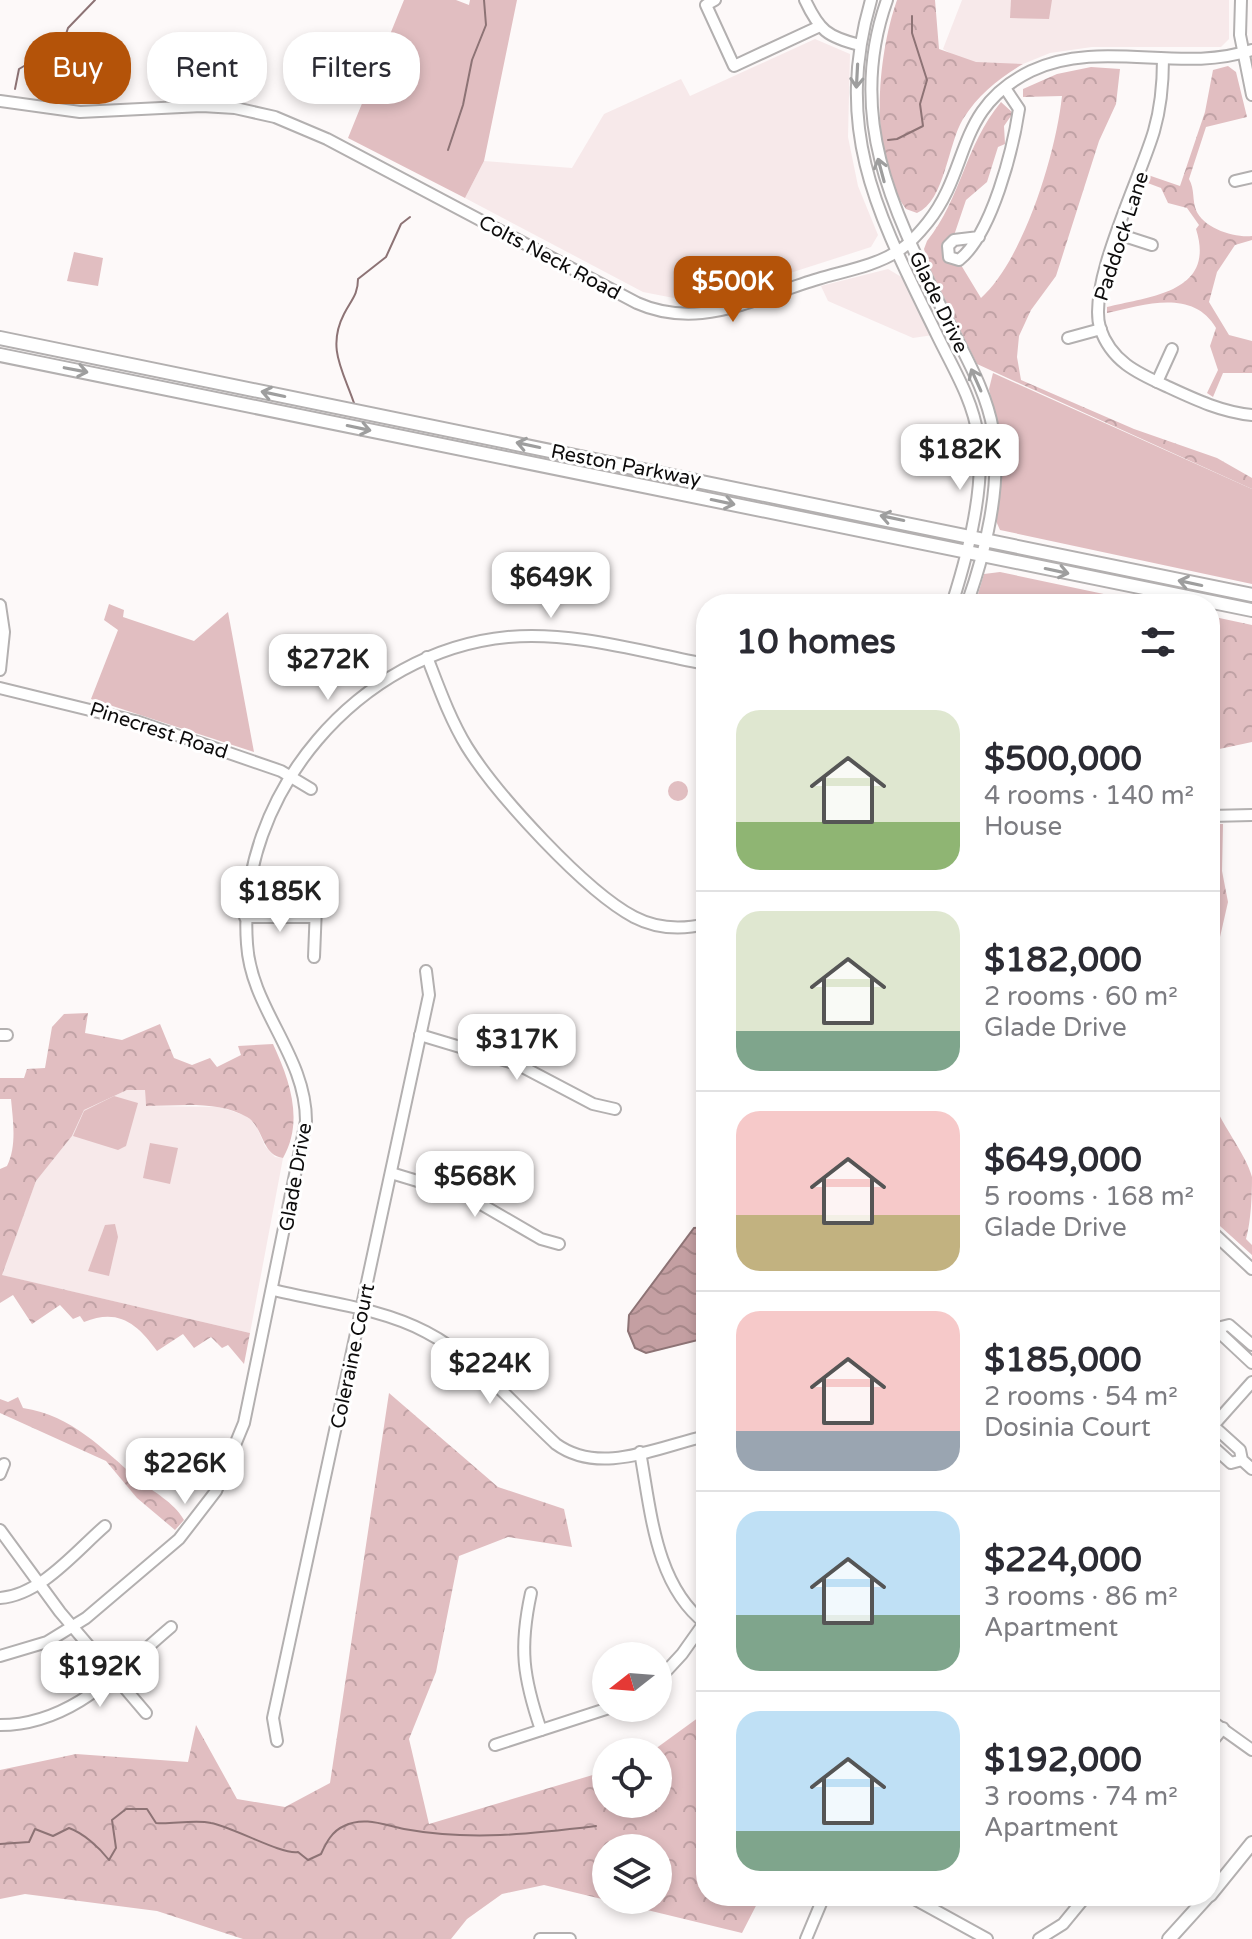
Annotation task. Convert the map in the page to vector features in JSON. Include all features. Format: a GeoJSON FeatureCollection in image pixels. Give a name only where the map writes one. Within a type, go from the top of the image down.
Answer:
{"type":"FeatureCollection","features":[{"type":"Feature","properties":{"kind":"main road","name":"Reston Parkway"},"geometry":{"type":"LineString","coordinates":[[0,338],[1252,595]]}},
{"type":"Feature","properties":{"kind":"main road","name":"Reston Parkway"},"geometry":{"type":"LineString","coordinates":[[0,355],[1173,594]]}},
{"type":"Feature","properties":{"kind":"main road","name":"Reston Parkway"},"geometry":{"type":"LineString","coordinates":[[1220,604],[1252,610]]}},
{"type":"Feature","properties":{"kind":"main road"},"geometry":{"type":"LineString","coordinates":[[1220,1882],[1252,1843]]}},
{"type":"Feature","properties":{"kind":"main road"},"geometry":{"type":"LineString","coordinates":[[1169,1939],[1199,1906]]}},
{"type":"Feature","properties":{"kind":"main road"},"geometry":{"type":"LineString","coordinates":[[1176,1939],[1201,1906]]}},
{"type":"Feature","properties":{"kind":"street"},"geometry":{"type":"LineString","coordinates":[[715,0],[706,5],[734,66],[818,27]]}},
{"type":"Feature","properties":{"kind":"street"},"geometry":{"type":"LineString","coordinates":[[805,0],[818,27],[839,40],[860,45]]}},
{"type":"Feature","properties":{"kind":"street","name":"Glade Drive"},"geometry":{"type":"LineString","coordinates":[[871,0],[860,45],[856,100],[862,160],[875,202],[975,418],[980,468],[969,535],[954,594]]}},
{"type":"Feature","properties":{"kind":"street","name":"Glade Drive"},"geometry":{"type":"LineString","coordinates":[[887,0],[873,62],[873,126],[884,179],[989,411],[995,464],[980,555],[970,594]]}},
{"type":"Feature","properties":{"kind":"street"},"geometry":{"type":"LineString","coordinates":[[1241,0],[1252,95]]}},
{"type":"Feature","properties":{"kind":"street","name":"Colts Neck Road"},"geometry":{"type":"LineString","coordinates":[[0,101],[80,112],[214,106],[275,117],[327,139],[629,300],[659,310],[688,313],[724,309],[898,252],[910,242],[946,195],[971,126],[1005,88],[1031,71],[1062,61],[1091,57],[1215,59],[1247,51]]}},
{"type":"Feature","properties":{"kind":"street","name":"Paddock Lane"},"geometry":{"type":"LineString","coordinates":[[1163,59],[1159,114],[1098,296],[1101,329],[1119,360],[1157,382],[1221,409],[1252,415]]}},
{"type":"Feature","properties":{"kind":"street"},"geometry":{"type":"LineString","coordinates":[[979,237],[1015,138],[1019,109],[1005,88]]}},
{"type":"Feature","properties":{"kind":"street"},"geometry":{"type":"LineString","coordinates":[[1235,181],[1252,177]]}},
{"type":"Feature","properties":{"kind":"street"},"geometry":{"type":"LineString","coordinates":[[1118,234],[1152,245]]}},
{"type":"Feature","properties":{"kind":"street"},"geometry":{"type":"LineString","coordinates":[[1068,338],[1101,329]]}},
{"type":"Feature","properties":{"kind":"street"},"geometry":{"type":"LineString","coordinates":[[1157,382],[1172,349]]}},
{"type":"Feature","properties":{"kind":"street"},"geometry":{"type":"LineString","coordinates":[[0,605],[4,632],[0,670]]}},
{"type":"Feature","properties":{"kind":"street","name":"Glade Drive"},"geometry":{"type":"LineString","coordinates":[[0,1656],[39,1646],[73,1628],[171,1546],[216,1491],[241,1437],[303,1147],[306,1106],[299,1073],[254,977],[245,917],[254,861],[292,776],[319,738],[349,707],[384,680],[427,657],[487,640],[542,636],[696,662]]}},
{"type":"Feature","properties":{"kind":"street"},"geometry":{"type":"LineString","coordinates":[[427,657],[457,728],[479,765],[512,806],[583,876],[624,911],[648,923],[670,928],[696,925]]}},
{"type":"Feature","properties":{"kind":"street","name":"Pinecrest Road"},"geometry":{"type":"LineString","coordinates":[[0,688],[129,719],[292,776],[311,789]]}},
{"type":"Feature","properties":{"kind":"street"},"geometry":{"type":"LineString","coordinates":[[1220,816],[1252,815]]}},
{"type":"Feature","properties":{"kind":"street"},"geometry":{"type":"LineString","coordinates":[[314,957],[317,882]]}},
{"type":"Feature","properties":{"kind":"street"},"geometry":{"type":"LineString","coordinates":[[245,917],[315,917]]}},
{"type":"Feature","properties":{"kind":"street","name":"Coleraine Court"},"geometry":{"type":"LineString","coordinates":[[277,1741],[273,1718],[429,995],[426,971]]}},
{"type":"Feature","properties":{"kind":"street"},"geometry":{"type":"LineString","coordinates":[[420,1035],[508,1060],[593,1104],[615,1109]]}},
{"type":"Feature","properties":{"kind":"street"},"geometry":{"type":"LineString","coordinates":[[391,1173],[467,1196],[541,1239],[559,1244]]}},
{"type":"Feature","properties":{"kind":"street"},"geometry":{"type":"LineString","coordinates":[[1220,1239],[1252,1269]]}},
{"type":"Feature","properties":{"kind":"street"},"geometry":{"type":"LineString","coordinates":[[273,1290],[407,1323],[438,1339],[566,1451],[581,1458],[603,1460],[696,1438]]}},
{"type":"Feature","properties":{"kind":"street"},"geometry":{"type":"LineString","coordinates":[[1252,1345],[1229,1325],[1221,1327],[1221,1334],[1252,1363]]}},
{"type":"Feature","properties":{"kind":"street"},"geometry":{"type":"LineString","coordinates":[[1220,1416],[1252,1382]]}},
{"type":"Feature","properties":{"kind":"street"},"geometry":{"type":"LineString","coordinates":[[1220,1433],[1240,1450],[1242,1460],[1252,1469]]}},
{"type":"Feature","properties":{"kind":"street"},"geometry":{"type":"LineString","coordinates":[[640,1452],[666,1571],[679,1597],[696,1614]]}},
{"type":"Feature","properties":{"kind":"street"},"geometry":{"type":"LineString","coordinates":[[1220,1453],[1231,1463],[1242,1460]]}},
{"type":"Feature","properties":{"kind":"street"},"geometry":{"type":"LineString","coordinates":[[0,1598],[17,1595],[39,1583],[105,1526]]}},
{"type":"Feature","properties":{"kind":"street"},"geometry":{"type":"LineString","coordinates":[[0,1530],[73,1628],[146,1713]]}},
{"type":"Feature","properties":{"kind":"street"},"geometry":{"type":"LineString","coordinates":[[531,1593],[521,1652],[526,1682],[541,1730]]}},
{"type":"Feature","properties":{"kind":"street"},"geometry":{"type":"LineString","coordinates":[[0,1725],[36,1721],[70,1708],[115,1675],[171,1627]]}},
{"type":"Feature","properties":{"kind":"street"},"geometry":{"type":"LineString","coordinates":[[672,1663],[696,1634]]}},
{"type":"Feature","properties":{"kind":"street"},"geometry":{"type":"LineString","coordinates":[[495,1745],[592,1714]]}},
{"type":"Feature","properties":{"kind":"street"},"geometry":{"type":"LineString","coordinates":[[1220,1726],[1252,1750]]}},
{"type":"Feature","properties":{"kind":"street"},"geometry":{"type":"LineString","coordinates":[[1220,1732],[1223,1728]]}},
{"type":"Feature","properties":{"kind":"street"},"geometry":{"type":"LineString","coordinates":[[806,1939],[820,1906]]}},
{"type":"Feature","properties":{"kind":"street"},"geometry":{"type":"LineString","coordinates":[[927,1906],[987,1939]]}},
{"type":"Feature","properties":{"kind":"street"},"geometry":{"type":"LineString","coordinates":[[1039,1939],[1063,1924],[1078,1906]]}},
{"type":"Feature","properties":{"kind":"street"},"geometry":{"type":"LineString","coordinates":[[540,1939],[570,1939]]}},
{"type":"Feature","properties":{"kind":"shaded area"},"geometry":{"type":"Polygon","coordinates":[[[962,0],[1229,0],[1229,39],[1221,47],[1092,47],[1050,53],[1023,64],[989,65],[962,60],[943,49],[962,0]]]}},
{"type":"Feature","properties":{"kind":"shaded area"},"geometry":{"type":"Polygon","coordinates":[[[815,39],[850,54],[848,137],[858,186],[878,235],[871,247],[728,293],[684,300],[643,292],[465,198],[484,161],[572,168],[604,114],[681,79],[690,96],[815,39]]]}},
{"type":"Feature","properties":{"kind":"shaded area"},"geometry":{"type":"Polygon","coordinates":[[[888,269],[903,278],[933,335],[913,338],[828,301],[821,286],[888,269]]]}},
{"type":"Feature","properties":{"kind":"shaded area"},"geometry":{"type":"Polygon","coordinates":[[[127,1090],[145,1090],[146,1106],[221,1107],[246,1116],[255,1123],[265,1146],[275,1157],[283,1158],[250,1333],[1,1275],[36,1181],[72,1136],[84,1110],[127,1090]]]}},
{"type":"Feature","properties":{"kind":"green space"},"geometry":{"type":"Polygon","coordinates":[[[404,0],[456,0],[469,5],[470,0],[517,0],[484,161],[465,198],[348,138],[362,104],[420,104],[420,32],[391,32],[404,0]]]}},
{"type":"Feature","properties":{"kind":"green space"},"geometry":{"type":"Polygon","coordinates":[[[897,0],[935,0],[939,49],[976,62],[1023,64],[990,88],[969,110],[958,129],[934,197],[917,213],[906,209],[894,188],[881,135],[881,78],[897,0]]]}},
{"type":"Feature","properties":{"kind":"green space"},"geometry":{"type":"Polygon","coordinates":[[[1011,0],[1052,0],[1049,19],[1010,18],[1011,0]]]}},
{"type":"Feature","properties":{"kind":"green space"},"geometry":{"type":"Polygon","coordinates":[[[1228,66],[1236,72],[1247,117],[1206,127],[1189,179],[1196,210],[1205,222],[1228,233],[1252,236],[1252,240],[1235,245],[1217,272],[1209,302],[1229,335],[1252,341],[1252,373],[1223,373],[1213,397],[1207,393],[1218,370],[1210,346],[1216,328],[1206,316],[1194,308],[1166,302],[1107,313],[1107,307],[1176,288],[1197,266],[1200,250],[1196,229],[1199,225],[1187,208],[1168,203],[1161,188],[1145,182],[1148,175],[1180,186],[1205,112],[1213,70],[1228,66]]]}},
{"type":"Feature","properties":{"kind":"green space"},"geometry":{"type":"Polygon","coordinates":[[[1091,67],[1120,69],[1116,104],[1099,141],[1056,276],[1031,310],[1019,336],[1017,357],[1021,380],[1134,429],[1217,458],[1252,478],[1252,489],[977,364],[929,267],[924,249],[927,241],[948,207],[979,137],[1001,102],[1013,113],[1004,126],[1005,144],[998,147],[987,182],[966,200],[946,259],[961,265],[981,298],[997,280],[1024,232],[1035,204],[1059,119],[1062,96],[1023,97],[1023,89],[1057,74],[1091,67]]]}},
{"type":"Feature","properties":{"kind":"green space"},"geometry":{"type":"Polygon","coordinates":[[[74,252],[103,258],[98,286],[67,281],[74,252]]]}},
{"type":"Feature","properties":{"kind":"green space"},"geometry":{"type":"Polygon","coordinates":[[[993,373],[1252,489],[1252,584],[1000,530],[996,521],[1003,452],[989,389],[993,373]]]}},
{"type":"Feature","properties":{"kind":"green space"},"geometry":{"type":"Polygon","coordinates":[[[1000,572],[1104,594],[978,594],[984,574],[1000,572]]]}},
{"type":"Feature","properties":{"kind":"green space"},"geometry":{"type":"Polygon","coordinates":[[[109,604],[124,610],[123,617],[194,641],[228,612],[254,752],[91,699],[118,630],[104,620],[109,604]]]}},
{"type":"Feature","properties":{"kind":"green space"},"geometry":{"type":"Polygon","coordinates":[[[1220,618],[1252,625],[1252,742],[1220,749],[1220,618]]]}},
{"type":"Feature","properties":{"kind":"green space"},"geometry":{"type":"Polygon","coordinates":[[[678,781],[685,784],[688,791],[685,798],[678,801],[671,798],[668,791],[671,784],[678,781]]]}},
{"type":"Feature","properties":{"kind":"green space"},"geometry":{"type":"Polygon","coordinates":[[[1220,824],[1223,824],[1222,871],[1228,902],[1220,937],[1220,824]]]}},
{"type":"Feature","properties":{"kind":"green space"},"geometry":{"type":"Polygon","coordinates":[[[88,1013],[85,1033],[122,1040],[160,1024],[174,1058],[192,1065],[210,1058],[217,1067],[241,1055],[238,1046],[273,1044],[285,1072],[292,1101],[293,1130],[289,1144],[283,1158],[276,1156],[270,1152],[253,1122],[236,1112],[198,1105],[146,1106],[145,1090],[127,1090],[84,1110],[72,1136],[36,1181],[2,1275],[250,1333],[244,1364],[228,1345],[222,1348],[211,1337],[194,1348],[183,1334],[157,1351],[134,1326],[117,1318],[96,1318],[84,1322],[80,1316],[73,1319],[60,1305],[32,1324],[13,1295],[0,1303],[0,1169],[7,1166],[14,1133],[11,1099],[0,1099],[0,1078],[24,1078],[27,1069],[45,1068],[52,1027],[64,1014],[88,1013]]]}},
{"type":"Feature","properties":{"kind":"green space"},"geometry":{"type":"Polygon","coordinates":[[[114,1096],[138,1103],[126,1146],[118,1150],[73,1136],[84,1111],[114,1096]]]}},
{"type":"Feature","properties":{"kind":"green space"},"geometry":{"type":"Polygon","coordinates":[[[1220,1115],[1252,1177],[1246,1239],[1252,1245],[1252,1255],[1220,1226],[1220,1115]]]}},
{"type":"Feature","properties":{"kind":"green space"},"geometry":{"type":"Polygon","coordinates":[[[150,1143],[178,1148],[170,1184],[143,1178],[150,1143]]]}},
{"type":"Feature","properties":{"kind":"green space"},"geometry":{"type":"Polygon","coordinates":[[[115,1224],[118,1237],[109,1276],[88,1271],[105,1225],[115,1224]]]}},
{"type":"Feature","properties":{"kind":"green space"},"geometry":{"type":"Polygon","coordinates":[[[389,1393],[498,1487],[564,1509],[572,1547],[508,1537],[459,1556],[436,1672],[409,1739],[429,1824],[592,1775],[592,1818],[672,1818],[670,1738],[696,1719],[696,1906],[756,1906],[742,1933],[664,1914],[672,1914],[672,1834],[592,1834],[592,1897],[544,1885],[502,1894],[467,1919],[451,1939],[243,1939],[157,1911],[25,1894],[0,1899],[0,1770],[76,1754],[188,1762],[196,1725],[237,1799],[285,1807],[330,1783],[389,1393]]]}},
{"type":"Feature","properties":{"kind":"green space"},"geometry":{"type":"Polygon","coordinates":[[[18,1397],[23,1408],[57,1418],[99,1445],[169,1502],[184,1520],[175,1530],[137,1498],[106,1461],[0,1413],[0,1399],[8,1402],[18,1397]]]}},
{"type":"Feature","properties":{"kind":"green space"},"geometry":{"type":"Polygon","coordinates":[[[696,1752],[696,1780],[676,1792],[672,1785],[672,1766],[696,1752]]]}},
{"type":"Feature","properties":{"kind":"water"},"geometry":{"type":"Polygon","coordinates":[[[694,1228],[696,1340],[646,1353],[635,1348],[628,1331],[629,1315],[694,1228]]]}},
{"type":"Feature","properties":{"kind":"waterway"},"geometry":{"type":"LineString","coordinates":[[15,89],[19,69],[63,43],[68,28],[95,0]]}},
{"type":"Feature","properties":{"kind":"waterway"},"geometry":{"type":"LineString","coordinates":[[448,150],[463,105],[472,60],[486,25],[484,0]]}},
{"type":"Feature","properties":{"kind":"waterway"},"geometry":{"type":"LineString","coordinates":[[888,140],[897,139],[923,126],[920,104],[927,80],[912,33],[912,16]]}},
{"type":"Feature","properties":{"kind":"waterway"},"geometry":{"type":"LineString","coordinates":[[355,406],[339,360],[339,327],[358,279],[386,257],[401,224],[410,217]]}},
{"type":"Feature","properties":{"kind":"waterway"},"geometry":{"type":"LineString","coordinates":[[0,1844],[29,1842],[35,1829],[53,1836],[69,1828],[80,1833],[109,1860],[116,1848],[112,1820],[126,1809],[147,1809],[156,1823],[211,1823],[281,1849],[298,1852],[308,1860],[321,1854],[336,1831],[359,1822],[453,1835],[524,1834],[596,1826]]}}]}
